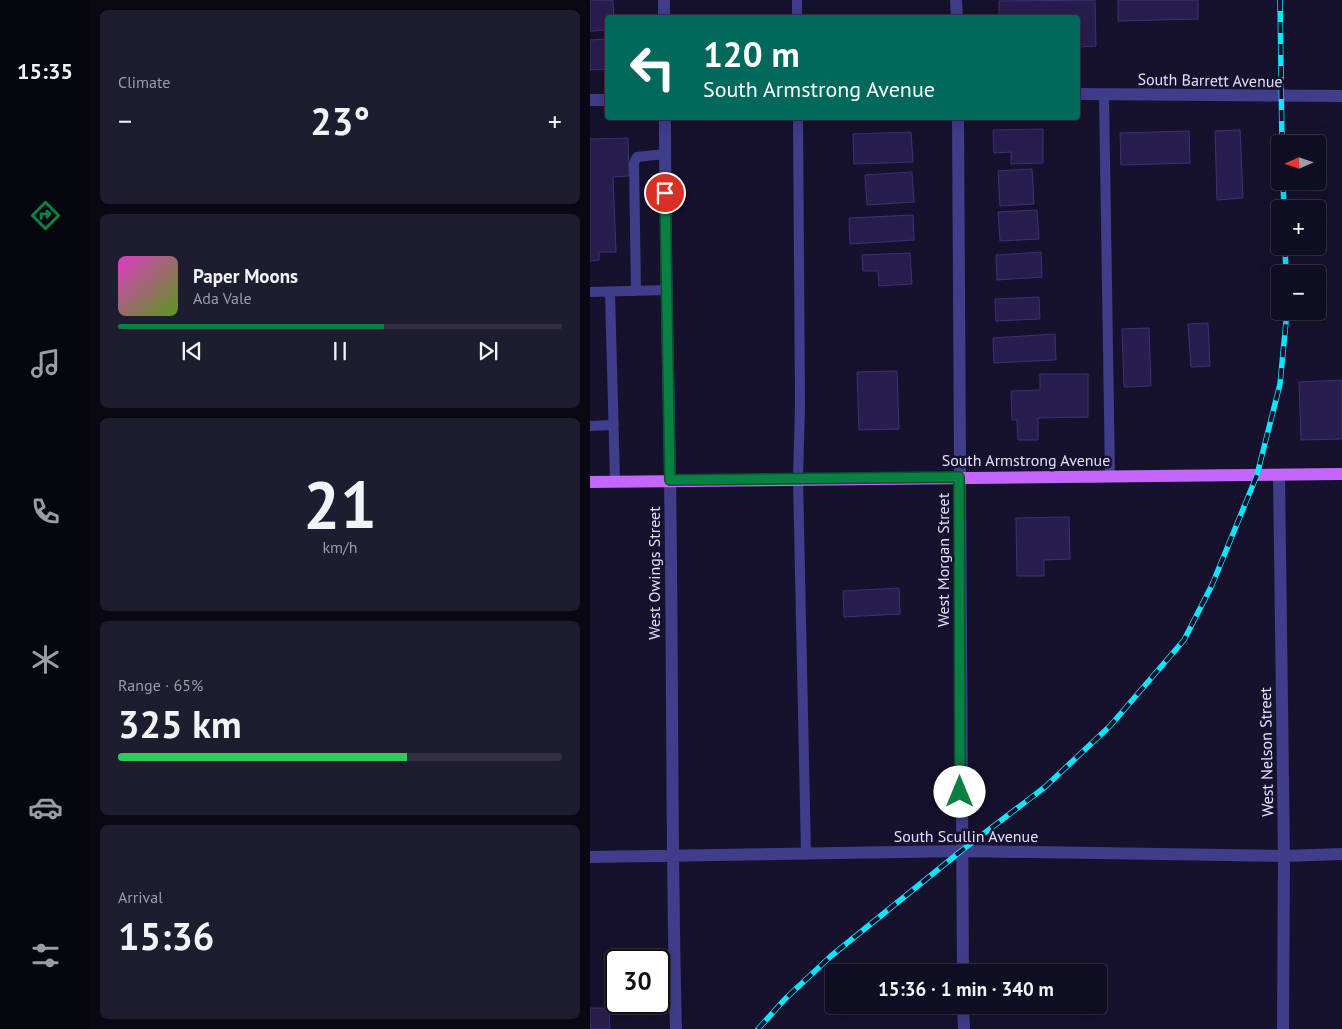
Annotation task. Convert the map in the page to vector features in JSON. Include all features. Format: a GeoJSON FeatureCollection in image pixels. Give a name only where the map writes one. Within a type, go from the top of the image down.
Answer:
{"type":"FeatureCollection","features":[{"type":"Feature","properties":{"kind":"main road","name":"South Armstrong Avenue"},"geometry":{"type":"LineString","coordinates":[[590,482],[1342,474]]}},
{"type":"Feature","properties":{"kind":"street"},"geometry":{"type":"LineString","coordinates":[[664,0],[664,15]]}},
{"type":"Feature","properties":{"kind":"street"},"geometry":{"type":"LineString","coordinates":[[956,0],[957,15]]}},
{"type":"Feature","properties":{"kind":"street","name":"South Barrett Avenue"},"geometry":{"type":"LineString","coordinates":[[1080,94],[1342,96]]}},
{"type":"Feature","properties":{"kind":"street"},"geometry":{"type":"LineString","coordinates":[[590,100],[605,100]]}},
{"type":"Feature","properties":{"kind":"street","name":"West Owings Street"},"geometry":{"type":"LineString","coordinates":[[665,120],[665,290],[670,480],[671,856],[676,1029]]}},
{"type":"Feature","properties":{"kind":"street","name":"West Morgan Street"},"geometry":{"type":"LineString","coordinates":[[958,120],[963,964]]}},
{"type":"Feature","properties":{"kind":"street","name":"West Nelson Street"},"geometry":{"type":"LineString","coordinates":[[1279,475],[1284,856],[1283,1029]]}},
{"type":"Feature","properties":{"kind":"street","name":"South Scullin Avenue"},"geometry":{"type":"LineString","coordinates":[[590,857],[961,851],[1284,856],[1342,854]]}},
{"type":"Feature","properties":{"kind":"street"},"geometry":{"type":"LineString","coordinates":[[963,1014],[964,1029]]}},
{"type":"Feature","properties":{"kind":"lane"},"geometry":{"type":"LineString","coordinates":[[797,0],[797,15]]}},
{"type":"Feature","properties":{"kind":"lane"},"geometry":{"type":"LineString","coordinates":[[1104,94],[1110,476]]}},
{"type":"Feature","properties":{"kind":"lane"},"geometry":{"type":"LineString","coordinates":[[798,120],[800,405],[798,479],[806,854]]}},
{"type":"Feature","properties":{"kind":"lane"},"geometry":{"type":"LineString","coordinates":[[636,291],[634,163],[637,157],[665,154]]}},
{"type":"Feature","properties":{"kind":"lane"},"geometry":{"type":"LineString","coordinates":[[590,292],[665,290]]}},
{"type":"Feature","properties":{"kind":"lane"},"geometry":{"type":"LineString","coordinates":[[610,292],[615,481]]}},
{"type":"Feature","properties":{"kind":"lane"},"geometry":{"type":"LineString","coordinates":[[590,426],[614,425]]}},
{"type":"Feature","properties":{"kind":"building"},"geometry":{"type":"Polygon","coordinates":[[[590,0],[613,0],[614,15],[605,15],[605,30],[590,31],[590,0]]]}},
{"type":"Feature","properties":{"kind":"building"},"geometry":{"type":"Polygon","coordinates":[[[1095,0],[1096,46],[1080,47],[1080,15],[999,15],[999,1],[1095,0]]]}},
{"type":"Feature","properties":{"kind":"building"},"geometry":{"type":"Polygon","coordinates":[[[1118,0],[1198,0],[1198,19],[1118,21],[1118,0]]]}},
{"type":"Feature","properties":{"kind":"building"},"geometry":{"type":"Polygon","coordinates":[[[605,39],[605,69],[590,70],[590,40],[605,39]]]}},
{"type":"Feature","properties":{"kind":"building"},"geometry":{"type":"Polygon","coordinates":[[[1043,129],[1043,163],[1011,164],[1011,152],[994,153],[993,130],[1043,129]]]}},
{"type":"Feature","properties":{"kind":"building"},"geometry":{"type":"Polygon","coordinates":[[[1240,130],[1243,198],[1217,200],[1215,131],[1240,130]]]}},
{"type":"Feature","properties":{"kind":"building"},"geometry":{"type":"Polygon","coordinates":[[[1189,131],[1190,163],[1121,165],[1120,133],[1189,131]]]}},
{"type":"Feature","properties":{"kind":"building"},"geometry":{"type":"Polygon","coordinates":[[[911,132],[913,162],[854,164],[853,134],[911,132]]]}},
{"type":"Feature","properties":{"kind":"building"},"geometry":{"type":"Polygon","coordinates":[[[628,138],[629,176],[613,177],[616,252],[599,252],[599,260],[590,261],[590,139],[628,138]]]}},
{"type":"Feature","properties":{"kind":"building"},"geometry":{"type":"Polygon","coordinates":[[[1032,169],[1034,204],[1000,206],[998,171],[1032,169]]]}},
{"type":"Feature","properties":{"kind":"building"},"geometry":{"type":"Polygon","coordinates":[[[912,172],[914,202],[867,205],[865,175],[912,172]]]}},
{"type":"Feature","properties":{"kind":"building"},"geometry":{"type":"Polygon","coordinates":[[[1037,210],[1039,239],[1000,241],[998,212],[1037,210]]]}},
{"type":"Feature","properties":{"kind":"building"},"geometry":{"type":"Polygon","coordinates":[[[913,215],[914,240],[850,244],[849,218],[913,215]]]}},
{"type":"Feature","properties":{"kind":"building"},"geometry":{"type":"Polygon","coordinates":[[[1041,252],[1042,277],[997,280],[996,255],[1041,252]]]}},
{"type":"Feature","properties":{"kind":"building"},"geometry":{"type":"Polygon","coordinates":[[[910,253],[912,284],[879,286],[878,271],[863,271],[862,255],[910,253]]]}},
{"type":"Feature","properties":{"kind":"building"},"geometry":{"type":"Polygon","coordinates":[[[1039,297],[1040,319],[996,321],[995,299],[1039,297]]]}},
{"type":"Feature","properties":{"kind":"building"},"geometry":{"type":"Polygon","coordinates":[[[1208,323],[1210,366],[1191,367],[1188,324],[1208,323]]]}},
{"type":"Feature","properties":{"kind":"building"},"geometry":{"type":"Polygon","coordinates":[[[1149,328],[1151,386],[1124,387],[1122,329],[1149,328]]]}},
{"type":"Feature","properties":{"kind":"building"},"geometry":{"type":"Polygon","coordinates":[[[1055,334],[1056,360],[994,363],[993,338],[1055,334]]]}},
{"type":"Feature","properties":{"kind":"building"},"geometry":{"type":"Polygon","coordinates":[[[897,371],[899,429],[859,430],[857,372],[897,371]]]}},
{"type":"Feature","properties":{"kind":"building"},"geometry":{"type":"Polygon","coordinates":[[[1040,374],[1088,374],[1088,417],[1038,418],[1038,440],[1018,440],[1017,420],[1012,420],[1011,391],[1040,390],[1040,374]]]}},
{"type":"Feature","properties":{"kind":"building"},"geometry":{"type":"Polygon","coordinates":[[[1342,380],[1342,439],[1301,440],[1299,382],[1342,380]]]}},
{"type":"Feature","properties":{"kind":"building"},"geometry":{"type":"Polygon","coordinates":[[[1069,517],[1070,559],[1044,560],[1044,576],[1017,576],[1016,518],[1069,517]]]}},
{"type":"Feature","properties":{"kind":"building"},"geometry":{"type":"Polygon","coordinates":[[[899,588],[900,614],[844,617],[843,591],[899,588]]]}},
{"type":"Feature","properties":{"kind":"building"},"geometry":{"type":"Polygon","coordinates":[[[590,1008],[605,1008],[605,1014],[609,1014],[610,1029],[590,1029],[590,1008]]]}},
{"type":"Feature","properties":{"kind":"railway"},"geometry":{"type":"LineString","coordinates":[[1280,0],[1282,135]]}},
{"type":"Feature","properties":{"kind":"railway"},"geometry":{"type":"LineString","coordinates":[[1283,190],[1284,200]]}},
{"type":"Feature","properties":{"kind":"railway"},"geometry":{"type":"LineString","coordinates":[[1285,255],[1286,265]]}},
{"type":"Feature","properties":{"kind":"railway"},"geometry":{"type":"LineString","coordinates":[[758,1029],[785,999],[831,956],[961,851],[1045,787],[1110,726],[1184,640],[1212,585],[1257,475],[1280,384],[1286,320]]}},
{"type":"Feature","properties":{"kind":"route"},"geometry":{"type":"LineString","coordinates":[[665,193],[665,290],[670,480],[959,477],[960,792]]}}]}
